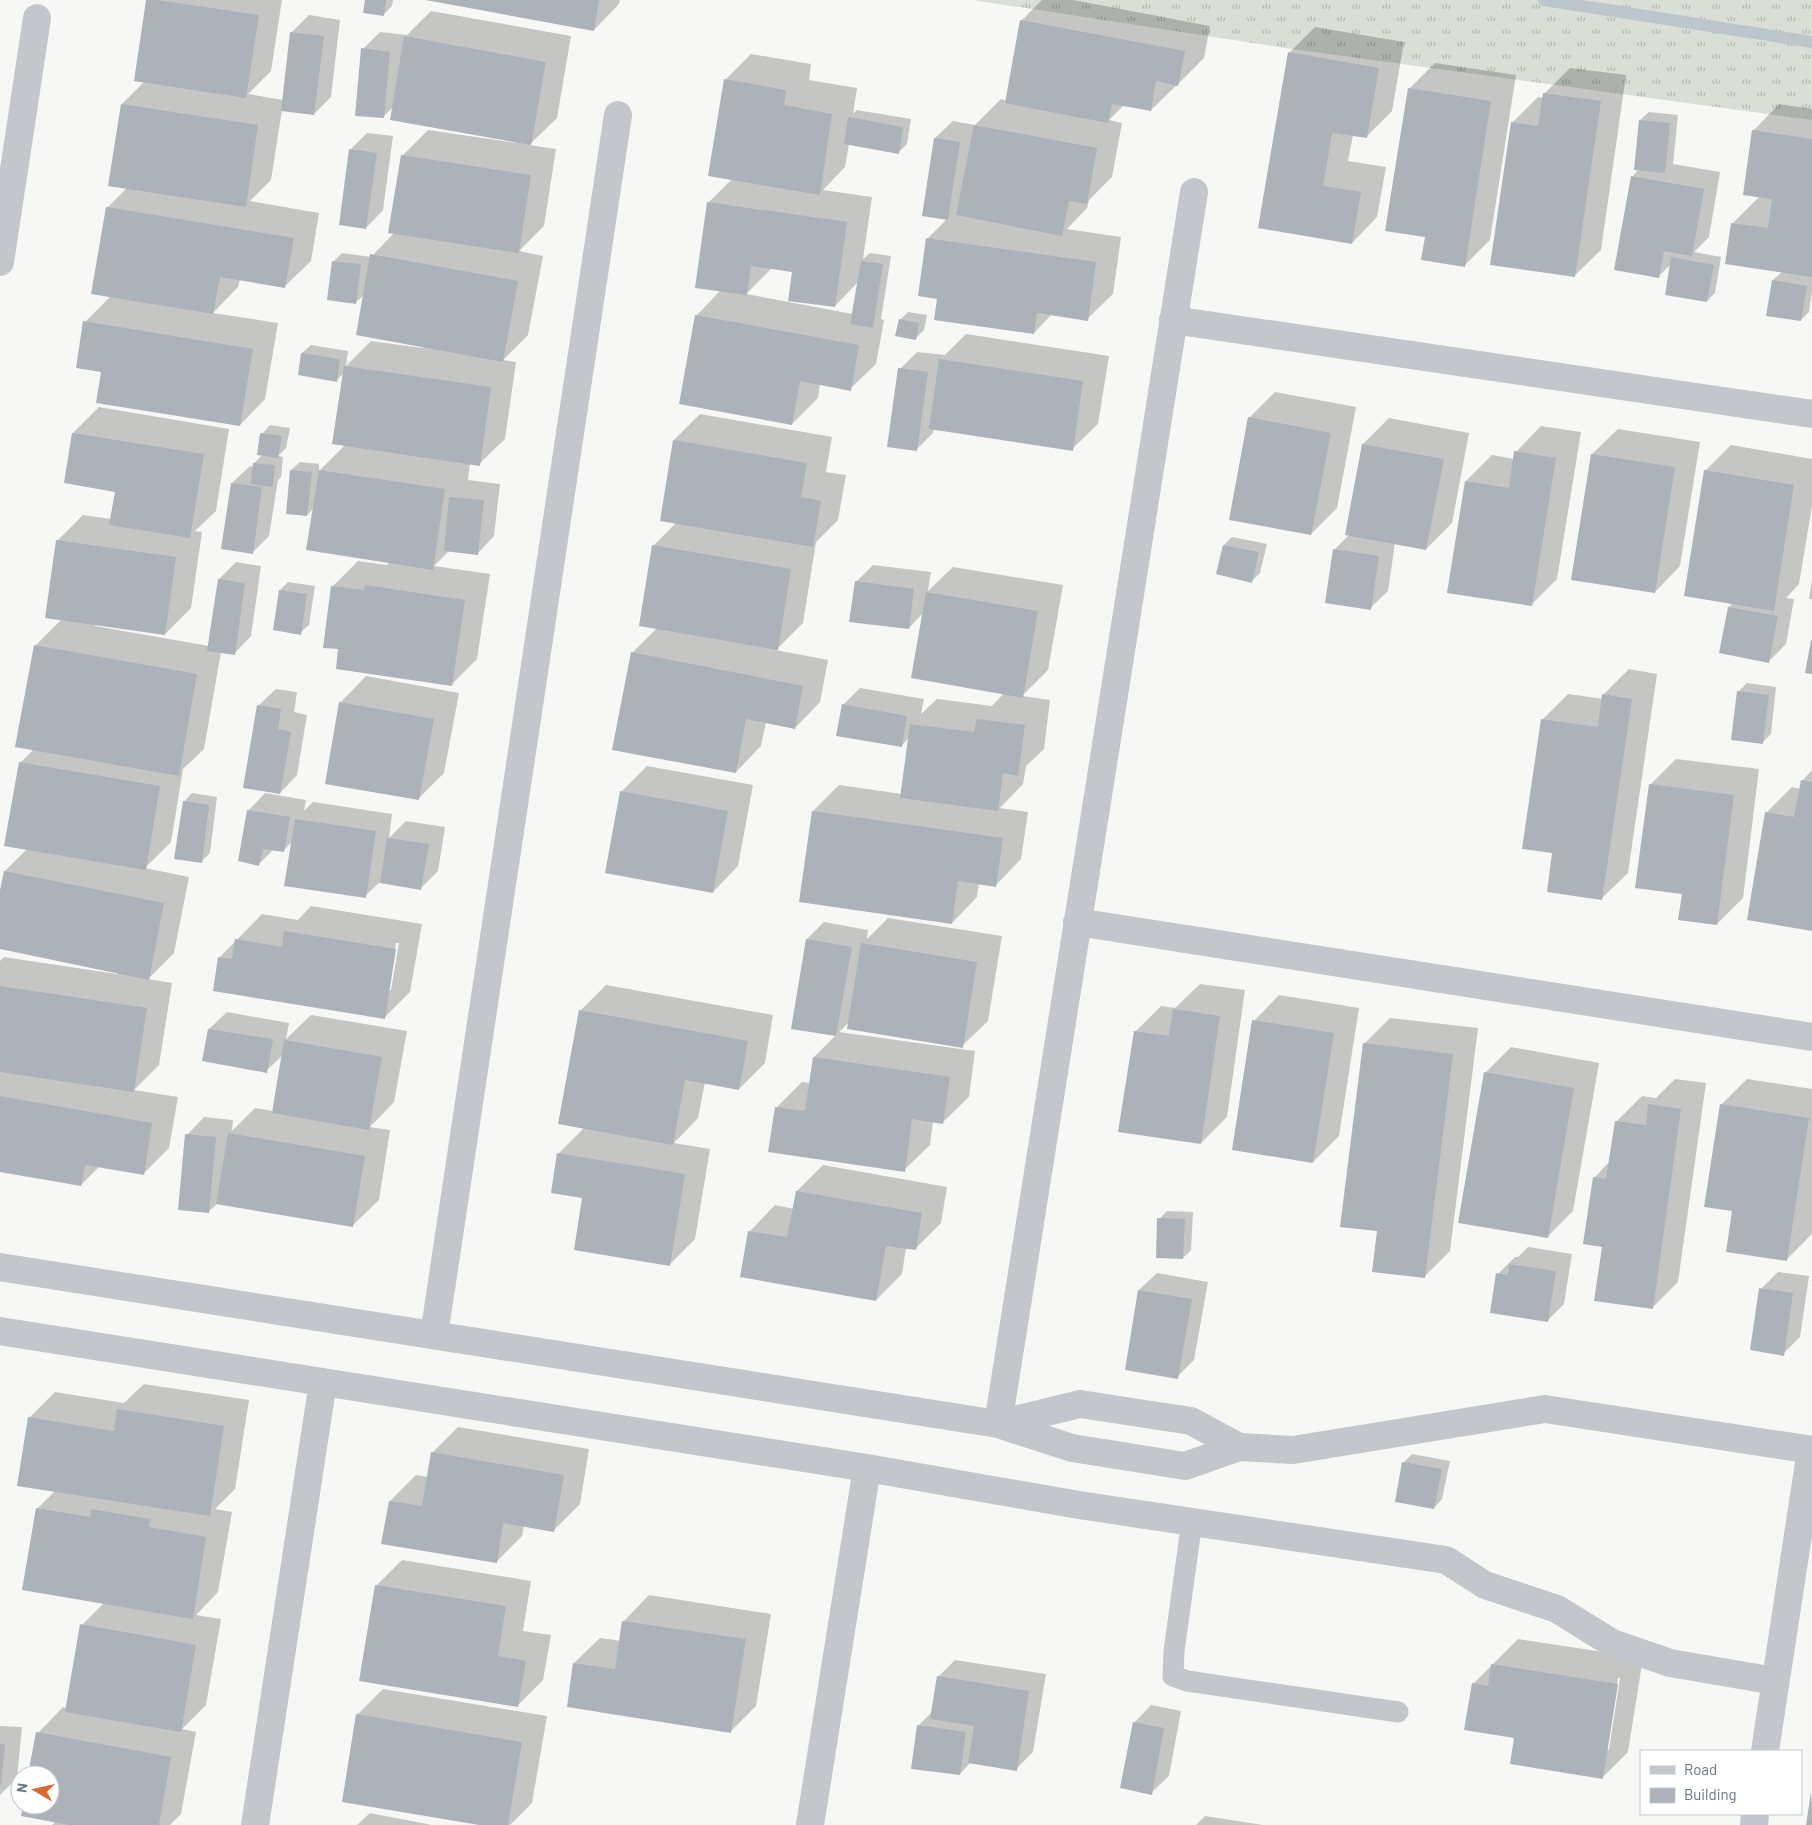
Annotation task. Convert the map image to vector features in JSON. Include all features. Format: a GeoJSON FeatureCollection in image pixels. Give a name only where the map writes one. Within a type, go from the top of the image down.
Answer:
{"type":"FeatureCollection","features":[{"type":"Feature","properties":{"kind":"street"},"geometry":{"type":"LineString","coordinates":[[0,262],[37,18]]}},
{"type":"Feature","properties":{"kind":"street"},"geometry":{"type":"LineString","coordinates":[[434,1335],[618,115]]}},
{"type":"Feature","properties":{"kind":"street"},"geometry":{"type":"LineString","coordinates":[[998,1424],[1194,192]]}},
{"type":"Feature","properties":{"kind":"street"},"geometry":{"type":"LineString","coordinates":[[1173,320],[1812,414]]}},
{"type":"Feature","properties":{"kind":"street"},"geometry":{"type":"LineString","coordinates":[[1078,922],[1812,1037]]}},
{"type":"Feature","properties":{"kind":"street"},"geometry":{"type":"LineString","coordinates":[[0,1267],[998,1424],[1072,1448],[1185,1466],[1239,1447],[1293,1450],[1544,1409],[1811,1450],[1765,1750]]}},
{"type":"Feature","properties":{"kind":"street"},"geometry":{"type":"LineString","coordinates":[[0,1331],[867,1468],[1079,1505],[1446,1560],[1485,1585],[1557,1609],[1612,1643],[1670,1663],[1776,1682]]}},
{"type":"Feature","properties":{"kind":"street"},"geometry":{"type":"LineString","coordinates":[[255,1825],[323,1382]]}},
{"type":"Feature","properties":{"kind":"street"},"geometry":{"type":"LineString","coordinates":[[998,1424],[1080,1404],[1191,1421],[1239,1447]]}},
{"type":"Feature","properties":{"kind":"street"},"geometry":{"type":"LineString","coordinates":[[810,1825],[867,1468]]}},
{"type":"Feature","properties":{"kind":"lane"},"geometry":{"type":"LineString","coordinates":[[1192,1522],[1174,1651],[1173,1676],[1187,1681],[1398,1712]]}},
{"type":"Feature","properties":{"kind":"green space"},"geometry":{"type":"Polygon","coordinates":[[[973,0],[1812,0],[1812,120],[1292,49],[973,0]]]}},
{"type":"Feature","properties":{"kind":"building"},"geometry":{"type":"Polygon","coordinates":[[[146,0],[259,15],[246,98],[134,81],[146,0]]]}},
{"type":"Feature","properties":{"kind":"building"},"geometry":{"type":"Polygon","coordinates":[[[365,0],[386,0],[384,16],[363,13],[365,0]]]}},
{"type":"Feature","properties":{"kind":"building"},"geometry":{"type":"Polygon","coordinates":[[[426,0],[599,0],[594,31],[426,0]]]}},
{"type":"Feature","properties":{"kind":"building"},"geometry":{"type":"Polygon","coordinates":[[[1020,20],[1185,51],[1178,86],[1156,81],[1151,111],[1112,104],[1108,123],[1005,103],[1020,20]]]}},
{"type":"Feature","properties":{"kind":"building"},"geometry":{"type":"Polygon","coordinates":[[[290,32],[324,36],[314,115],[281,111],[290,32]]]}},
{"type":"Feature","properties":{"kind":"building"},"geometry":{"type":"Polygon","coordinates":[[[404,36],[546,62],[531,145],[390,120],[404,36]]]}},
{"type":"Feature","properties":{"kind":"building"},"geometry":{"type":"Polygon","coordinates":[[[361,48],[390,52],[384,118],[355,116],[361,48]]]}},
{"type":"Feature","properties":{"kind":"building"},"geometry":{"type":"Polygon","coordinates":[[[1288,52],[1379,68],[1367,138],[1332,133],[1323,186],[1361,192],[1352,244],[1258,228],[1288,52]]]}},
{"type":"Feature","properties":{"kind":"building"},"geometry":{"type":"Polygon","coordinates":[[[724,79],[786,90],[784,105],[832,114],[820,195],[708,176],[724,79]]]}},
{"type":"Feature","properties":{"kind":"building"},"geometry":{"type":"Polygon","coordinates":[[[1408,88],[1491,101],[1465,267],[1421,260],[1425,237],[1385,231],[1408,88]]]}},
{"type":"Feature","properties":{"kind":"building"},"geometry":{"type":"Polygon","coordinates":[[[1543,93],[1601,101],[1575,277],[1490,265],[1511,122],[1538,126],[1543,93]]]}},
{"type":"Feature","properties":{"kind":"building"},"geometry":{"type":"Polygon","coordinates":[[[121,104],[258,125],[246,207],[108,186],[121,104]]]}},
{"type":"Feature","properties":{"kind":"building"},"geometry":{"type":"Polygon","coordinates":[[[848,117],[903,127],[899,154],[844,144],[848,117]]]}},
{"type":"Feature","properties":{"kind":"building"},"geometry":{"type":"Polygon","coordinates":[[[1639,120],[1670,123],[1665,173],[1634,170],[1639,120]]]}},
{"type":"Feature","properties":{"kind":"building"},"geometry":{"type":"Polygon","coordinates":[[[974,125],[1097,148],[1087,204],[1069,201],[1062,236],[956,215],[974,125]]]}},
{"type":"Feature","properties":{"kind":"building"},"geometry":{"type":"Polygon","coordinates":[[[1752,130],[1812,139],[1812,277],[1725,264],[1731,223],[1768,228],[1772,199],[1743,195],[1752,130]]]}},
{"type":"Feature","properties":{"kind":"building"},"geometry":{"type":"Polygon","coordinates":[[[934,138],[960,142],[948,220],[922,216],[934,138]]]}},
{"type":"Feature","properties":{"kind":"building"},"geometry":{"type":"Polygon","coordinates":[[[349,149],[377,153],[366,229],[339,225],[349,149]]]}},
{"type":"Feature","properties":{"kind":"building"},"geometry":{"type":"Polygon","coordinates":[[[401,155],[531,175],[519,253],[388,233],[401,155]]]}},
{"type":"Feature","properties":{"kind":"building"},"geometry":{"type":"Polygon","coordinates":[[[1631,176],[1704,189],[1692,256],[1664,251],[1659,278],[1614,270],[1631,176]]]}},
{"type":"Feature","properties":{"kind":"building"},"geometry":{"type":"Polygon","coordinates":[[[707,202],[847,222],[835,307],[788,301],[792,272],[751,266],[747,295],[695,288],[707,202]]]}},
{"type":"Feature","properties":{"kind":"building"},"geometry":{"type":"Polygon","coordinates":[[[106,207],[294,238],[285,288],[220,277],[213,314],[91,294],[106,207]]]}},
{"type":"Feature","properties":{"kind":"building"},"geometry":{"type":"Polygon","coordinates":[[[926,238],[1096,262],[1088,321],[1037,313],[1034,334],[934,320],[937,299],[918,296],[926,238]]]}},
{"type":"Feature","properties":{"kind":"building"},"geometry":{"type":"Polygon","coordinates":[[[370,254],[518,281],[503,362],[356,335],[370,254]]]}},
{"type":"Feature","properties":{"kind":"building"},"geometry":{"type":"Polygon","coordinates":[[[1671,257],[1714,265],[1707,302],[1665,295],[1671,257]]]}},
{"type":"Feature","properties":{"kind":"building"},"geometry":{"type":"Polygon","coordinates":[[[332,261],[361,264],[356,304],[327,300],[332,261]]]}},
{"type":"Feature","properties":{"kind":"building"},"geometry":{"type":"Polygon","coordinates":[[[861,261],[883,264],[873,328],[850,324],[861,261]]]}},
{"type":"Feature","properties":{"kind":"building"},"geometry":{"type":"Polygon","coordinates":[[[1772,280],[1807,286],[1801,321],[1766,316],[1772,280]]]}},
{"type":"Feature","properties":{"kind":"building"},"geometry":{"type":"Polygon","coordinates":[[[695,315],[859,345],[851,391],[800,381],[792,425],[679,404],[695,315]]]}},
{"type":"Feature","properties":{"kind":"building"},"geometry":{"type":"Polygon","coordinates":[[[899,319],[919,323],[916,340],[895,336],[899,319]]]}},
{"type":"Feature","properties":{"kind":"building"},"geometry":{"type":"Polygon","coordinates":[[[83,321],[253,349],[240,426],[96,403],[101,372],[76,368],[83,321]]]}},
{"type":"Feature","properties":{"kind":"building"},"geometry":{"type":"Polygon","coordinates":[[[301,353],[340,359],[337,382],[298,375],[301,353]]]}},
{"type":"Feature","properties":{"kind":"building"},"geometry":{"type":"Polygon","coordinates":[[[939,359],[1083,381],[1073,451],[929,429],[939,359]]]}},
{"type":"Feature","properties":{"kind":"building"},"geometry":{"type":"Polygon","coordinates":[[[344,366],[491,387],[480,466],[332,444],[344,366]]]}},
{"type":"Feature","properties":{"kind":"building"},"geometry":{"type":"Polygon","coordinates":[[[898,368],[928,372],[917,451],[887,447],[898,368]]]}},
{"type":"Feature","properties":{"kind":"building"},"geometry":{"type":"Polygon","coordinates":[[[1248,417],[1331,433],[1311,535],[1229,520],[1248,417]]]}},
{"type":"Feature","properties":{"kind":"building"},"geometry":{"type":"Polygon","coordinates":[[[72,433],[204,454],[190,538],[109,525],[115,492],[64,483],[72,433]]]}},
{"type":"Feature","properties":{"kind":"building"},"geometry":{"type":"Polygon","coordinates":[[[260,433],[282,436],[278,458],[257,455],[260,433]]]}},
{"type":"Feature","properties":{"kind":"building"},"geometry":{"type":"Polygon","coordinates":[[[673,440],[807,463],[801,497],[821,501],[813,547],[660,521],[673,440]]]}},
{"type":"Feature","properties":{"kind":"building"},"geometry":{"type":"Polygon","coordinates":[[[1362,444],[1444,459],[1426,550],[1345,535],[1362,444]]]}},
{"type":"Feature","properties":{"kind":"building"},"geometry":{"type":"Polygon","coordinates":[[[1514,451],[1556,458],[1532,606],[1447,593],[1465,481],[1509,488],[1514,451]]]}},
{"type":"Feature","properties":{"kind":"building"},"geometry":{"type":"Polygon","coordinates":[[[1591,454],[1675,467],[1655,593],[1571,580],[1591,454]]]}},
{"type":"Feature","properties":{"kind":"building"},"geometry":{"type":"Polygon","coordinates":[[[253,463],[275,465],[273,487],[251,484],[253,463]]]}},
{"type":"Feature","properties":{"kind":"building"},"geometry":{"type":"Polygon","coordinates":[[[290,470],[312,472],[307,516],[286,514],[290,470]]]}},
{"type":"Feature","properties":{"kind":"building"},"geometry":{"type":"Polygon","coordinates":[[[319,470],[445,489],[433,570],[306,550],[319,470]]]}},
{"type":"Feature","properties":{"kind":"building"},"geometry":{"type":"Polygon","coordinates":[[[1704,470],[1794,485],[1774,611],[1684,596],[1704,470]]]}},
{"type":"Feature","properties":{"kind":"building"},"geometry":{"type":"Polygon","coordinates":[[[231,483],[262,487],[253,554],[221,549],[231,483]]]}},
{"type":"Feature","properties":{"kind":"building"},"geometry":{"type":"Polygon","coordinates":[[[449,497],[484,500],[478,555],[444,551],[449,497]]]}},
{"type":"Feature","properties":{"kind":"building"},"geometry":{"type":"Polygon","coordinates":[[[56,540],[176,557],[165,635],[45,618],[56,540]]]}},
{"type":"Feature","properties":{"kind":"building"},"geometry":{"type":"Polygon","coordinates":[[[652,545],[791,569],[778,650],[639,626],[652,545]]]}},
{"type":"Feature","properties":{"kind":"building"},"geometry":{"type":"Polygon","coordinates":[[[1223,545],[1259,552],[1252,583],[1216,574],[1223,545]]]}},
{"type":"Feature","properties":{"kind":"building"},"geometry":{"type":"Polygon","coordinates":[[[1333,549],[1379,556],[1371,610],[1325,603],[1333,549]]]}},
{"type":"Feature","properties":{"kind":"building"},"geometry":{"type":"Polygon","coordinates":[[[218,579],[245,583],[235,655],[207,651],[218,579]]]}},
{"type":"Feature","properties":{"kind":"building"},"geometry":{"type":"Polygon","coordinates":[[[855,581],[914,589],[909,629],[849,622],[855,581]]]}},
{"type":"Feature","properties":{"kind":"building"},"geometry":{"type":"Polygon","coordinates":[[[365,585],[465,600],[452,686],[336,669],[338,649],[323,648],[331,586],[364,590],[365,585]]]}},
{"type":"Feature","properties":{"kind":"building"},"geometry":{"type":"Polygon","coordinates":[[[279,590],[307,594],[301,635],[273,630],[279,590]]]}},
{"type":"Feature","properties":{"kind":"building"},"geometry":{"type":"Polygon","coordinates":[[[926,592],[1038,611],[1023,698],[911,678],[926,592]]]}},
{"type":"Feature","properties":{"kind":"building"},"geometry":{"type":"Polygon","coordinates":[[[1728,607],[1778,616],[1769,663],[1719,653],[1728,607]]]}},
{"type":"Feature","properties":{"kind":"building"},"geometry":{"type":"Polygon","coordinates":[[[1812,640],[1812,674],[1805,673],[1812,640]]]}},
{"type":"Feature","properties":{"kind":"building"},"geometry":{"type":"Polygon","coordinates":[[[34,645],[197,674],[179,776],[15,747],[34,645]]]}},
{"type":"Feature","properties":{"kind":"building"},"geometry":{"type":"Polygon","coordinates":[[[631,652],[803,686],[795,729],[746,719],[736,773],[612,750],[631,652]]]}},
{"type":"Feature","properties":{"kind":"building"},"geometry":{"type":"Polygon","coordinates":[[[1737,691],[1769,695],[1763,744],[1731,740],[1737,691]]]}},
{"type":"Feature","properties":{"kind":"building"},"geometry":{"type":"Polygon","coordinates":[[[1602,694],[1632,699],[1602,900],[1547,892],[1552,853],[1522,849],[1541,719],[1598,727],[1602,694]]]}},
{"type":"Feature","properties":{"kind":"building"},"geometry":{"type":"Polygon","coordinates":[[[339,702],[434,719],[419,800],[325,784],[339,702]]]}},
{"type":"Feature","properties":{"kind":"building"},"geometry":{"type":"Polygon","coordinates":[[[842,704],[907,716],[902,747],[836,736],[842,704]]]}},
{"type":"Feature","properties":{"kind":"building"},"geometry":{"type":"Polygon","coordinates":[[[257,705],[281,709],[278,729],[291,732],[280,794],[243,788],[257,705]]]}},
{"type":"Feature","properties":{"kind":"building"},"geometry":{"type":"Polygon","coordinates":[[[977,719],[1025,725],[1018,776],[1003,773],[998,811],[900,798],[910,724],[974,732],[977,719]]]}},
{"type":"Feature","properties":{"kind":"building"},"geometry":{"type":"Polygon","coordinates":[[[19,762],[160,786],[146,870],[4,846],[19,762]]]}},
{"type":"Feature","properties":{"kind":"building"},"geometry":{"type":"Polygon","coordinates":[[[1801,780],[1812,782],[1812,931],[1747,920],[1765,812],[1794,817],[1801,780]]]}},
{"type":"Feature","properties":{"kind":"building"},"geometry":{"type":"Polygon","coordinates":[[[1649,784],[1734,795],[1717,925],[1678,920],[1682,894],[1635,888],[1649,784]]]}},
{"type":"Feature","properties":{"kind":"building"},"geometry":{"type":"Polygon","coordinates":[[[620,791],[728,811],[713,893],[605,873],[620,791]]]}},
{"type":"Feature","properties":{"kind":"building"},"geometry":{"type":"Polygon","coordinates":[[[183,801],[209,805],[202,863],[174,859],[183,801]]]}},
{"type":"Feature","properties":{"kind":"building"},"geometry":{"type":"Polygon","coordinates":[[[247,810],[290,817],[284,852],[263,849],[259,866],[238,861],[247,810]]]}},
{"type":"Feature","properties":{"kind":"building"},"geometry":{"type":"Polygon","coordinates":[[[812,811],[1003,838],[996,887],[958,881],[952,924],[799,902],[812,811]]]}},
{"type":"Feature","properties":{"kind":"building"},"geometry":{"type":"Polygon","coordinates":[[[295,819],[376,831],[366,898],[284,886],[295,819]]]}},
{"type":"Feature","properties":{"kind":"building"},"geometry":{"type":"Polygon","coordinates":[[[387,838],[429,844],[421,890],[380,883],[387,838]]]}},
{"type":"Feature","properties":{"kind":"building"},"geometry":{"type":"Polygon","coordinates":[[[4,871],[164,903],[149,980],[0,949],[0,890],[4,871]]]}},
{"type":"Feature","properties":{"kind":"building"},"geometry":{"type":"Polygon","coordinates":[[[284,931],[396,949],[385,1019],[213,991],[218,957],[232,959],[235,939],[282,947],[284,931]]]}},
{"type":"Feature","properties":{"kind":"building"},"geometry":{"type":"Polygon","coordinates":[[[806,939],[852,947],[836,1036],[791,1029],[806,939]]]}},
{"type":"Feature","properties":{"kind":"building"},"geometry":{"type":"Polygon","coordinates":[[[861,943],[977,962],[963,1048],[847,1029],[861,943]]]}},
{"type":"Feature","properties":{"kind":"building"},"geometry":{"type":"Polygon","coordinates":[[[0,986],[147,1008],[134,1092],[0,1072],[0,986]]]}},
{"type":"Feature","properties":{"kind":"building"},"geometry":{"type":"Polygon","coordinates":[[[1173,1009],[1220,1016],[1201,1144],[1118,1132],[1134,1031],[1169,1036],[1173,1009]]]}},
{"type":"Feature","properties":{"kind":"building"},"geometry":{"type":"Polygon","coordinates":[[[579,1010],[748,1041],[739,1090],[685,1080],[673,1145],[558,1124],[579,1010]]]}},
{"type":"Feature","properties":{"kind":"building"},"geometry":{"type":"Polygon","coordinates":[[[1252,1020],[1334,1033],[1313,1163],[1232,1150],[1252,1020]]]}},
{"type":"Feature","properties":{"kind":"building"},"geometry":{"type":"Polygon","coordinates":[[[208,1029],[273,1039],[267,1073],[202,1061],[208,1029]]]}},
{"type":"Feature","properties":{"kind":"building"},"geometry":{"type":"Polygon","coordinates":[[[284,1040],[382,1057],[369,1130],[272,1113],[284,1040]]]}},
{"type":"Feature","properties":{"kind":"building"},"geometry":{"type":"Polygon","coordinates":[[[1363,1043],[1453,1054],[1425,1278],[1372,1272],[1377,1231],[1340,1227],[1363,1043]]]}},
{"type":"Feature","properties":{"kind":"building"},"geometry":{"type":"Polygon","coordinates":[[[813,1057],[950,1077],[943,1124],[912,1119],[905,1172],[768,1152],[775,1107],[805,1111],[813,1057]]]}},
{"type":"Feature","properties":{"kind":"building"},"geometry":{"type":"Polygon","coordinates":[[[1484,1072],[1574,1088],[1548,1238],[1458,1223],[1484,1072]]]}},
{"type":"Feature","properties":{"kind":"building"},"geometry":{"type":"Polygon","coordinates":[[[0,1096],[152,1123],[144,1175],[85,1165],[81,1186],[0,1172],[0,1096]]]}},
{"type":"Feature","properties":{"kind":"building"},"geometry":{"type":"Polygon","coordinates":[[[1648,1104],[1681,1109],[1653,1309],[1594,1301],[1602,1247],[1583,1244],[1593,1177],[1606,1179],[1615,1121],[1646,1125],[1648,1104]]]}},
{"type":"Feature","properties":{"kind":"building"},"geometry":{"type":"Polygon","coordinates":[[[1720,1104],[1809,1118],[1787,1261],[1726,1252],[1732,1211],[1704,1207],[1720,1104]]]}},
{"type":"Feature","properties":{"kind":"building"},"geometry":{"type":"Polygon","coordinates":[[[228,1133],[365,1156],[353,1227],[216,1204],[228,1133]]]}},
{"type":"Feature","properties":{"kind":"building"},"geometry":{"type":"Polygon","coordinates":[[[185,1134],[216,1137],[209,1213],[178,1210],[185,1134]]]}},
{"type":"Feature","properties":{"kind":"building"},"geometry":{"type":"Polygon","coordinates":[[[557,1153],[685,1174],[670,1266],[574,1250],[582,1198],[551,1193],[557,1153]]]}},
{"type":"Feature","properties":{"kind":"building"},"geometry":{"type":"Polygon","coordinates":[[[796,1191],[922,1213],[916,1250],[886,1246],[876,1301],[740,1277],[748,1231],[787,1237],[796,1191]]]}},
{"type":"Feature","properties":{"kind":"building"},"geometry":{"type":"Polygon","coordinates":[[[1157,1218],[1185,1219],[1183,1259],[1156,1258],[1157,1218]]]}},
{"type":"Feature","properties":{"kind":"building"},"geometry":{"type":"Polygon","coordinates":[[[1509,1264],[1556,1271],[1548,1322],[1490,1313],[1496,1273],[1508,1275],[1509,1264]]]}},
{"type":"Feature","properties":{"kind":"building"},"geometry":{"type":"Polygon","coordinates":[[[1759,1288],[1793,1293],[1784,1356],[1750,1350],[1759,1288]]]}},
{"type":"Feature","properties":{"kind":"building"},"geometry":{"type":"Polygon","coordinates":[[[1138,1290],[1192,1299],[1178,1379],[1125,1370],[1138,1290]]]}},
{"type":"Feature","properties":{"kind":"building"},"geometry":{"type":"Polygon","coordinates":[[[117,1409],[224,1426],[210,1516],[17,1486],[28,1417],[114,1431],[117,1409]]]}},
{"type":"Feature","properties":{"kind":"building"},"geometry":{"type":"Polygon","coordinates":[[[431,1452],[564,1475],[554,1532],[503,1523],[497,1563],[381,1544],[389,1501],[422,1506],[431,1452]]]}},
{"type":"Feature","properties":{"kind":"building"},"geometry":{"type":"Polygon","coordinates":[[[1402,1462],[1442,1469],[1434,1509],[1395,1502],[1402,1462]]]}},
{"type":"Feature","properties":{"kind":"building"},"geometry":{"type":"Polygon","coordinates":[[[36,1508],[90,1517],[91,1509],[150,1519],[149,1527],[206,1537],[193,1619],[22,1590],[36,1508]]]}},
{"type":"Feature","properties":{"kind":"building"},"geometry":{"type":"Polygon","coordinates":[[[375,1585],[506,1606],[498,1656],[526,1661],[518,1707],[359,1681],[375,1585]]]}},
{"type":"Feature","properties":{"kind":"building"},"geometry":{"type":"Polygon","coordinates":[[[622,1621],[746,1639],[731,1733],[567,1707],[573,1663],[615,1669],[622,1621]]]}},
{"type":"Feature","properties":{"kind":"building"},"geometry":{"type":"Polygon","coordinates":[[[80,1624],[196,1645],[181,1732],[65,1712],[80,1624]]]}},
{"type":"Feature","properties":{"kind":"building"},"geometry":{"type":"Polygon","coordinates":[[[1491,1664],[1618,1684],[1603,1779],[1510,1764],[1514,1738],[1464,1730],[1472,1683],[1488,1686],[1491,1664]]]}},
{"type":"Feature","properties":{"kind":"building"},"geometry":{"type":"Polygon","coordinates":[[[937,1676],[1029,1691],[1017,1771],[968,1763],[974,1726],[930,1719],[937,1676]]]}},
{"type":"Feature","properties":{"kind":"building"},"geometry":{"type":"Polygon","coordinates":[[[356,1714],[522,1742],[508,1825],[479,1825],[342,1802],[356,1714]]]}},
{"type":"Feature","properties":{"kind":"building"},"geometry":{"type":"Polygon","coordinates":[[[1133,1722],[1164,1728],[1152,1795],[1120,1788],[1133,1722]]]}},
{"type":"Feature","properties":{"kind":"building"},"geometry":{"type":"Polygon","coordinates":[[[917,1725],[966,1732],[960,1775],[911,1769],[917,1725]]]}},
{"type":"Feature","properties":{"kind":"building"},"geometry":{"type":"Polygon","coordinates":[[[36,1732],[171,1757],[159,1825],[69,1825],[21,1816],[60,1815],[60,1765],[30,1765],[36,1732]]]}},
{"type":"Feature","properties":{"kind":"building"},"geometry":{"type":"Polygon","coordinates":[[[0,1744],[5,1744],[1,1785],[0,1785],[0,1744]]]}},
{"type":"Feature","properties":{"kind":"building"},"geometry":{"type":"Polygon","coordinates":[[[1811,1792],[1812,1825],[1806,1825],[1811,1792]]]}},
{"type":"Feature","properties":{"kind":"waterway"},"geometry":{"type":"LineString","coordinates":[[1544,0],[1812,42]]}}]}
